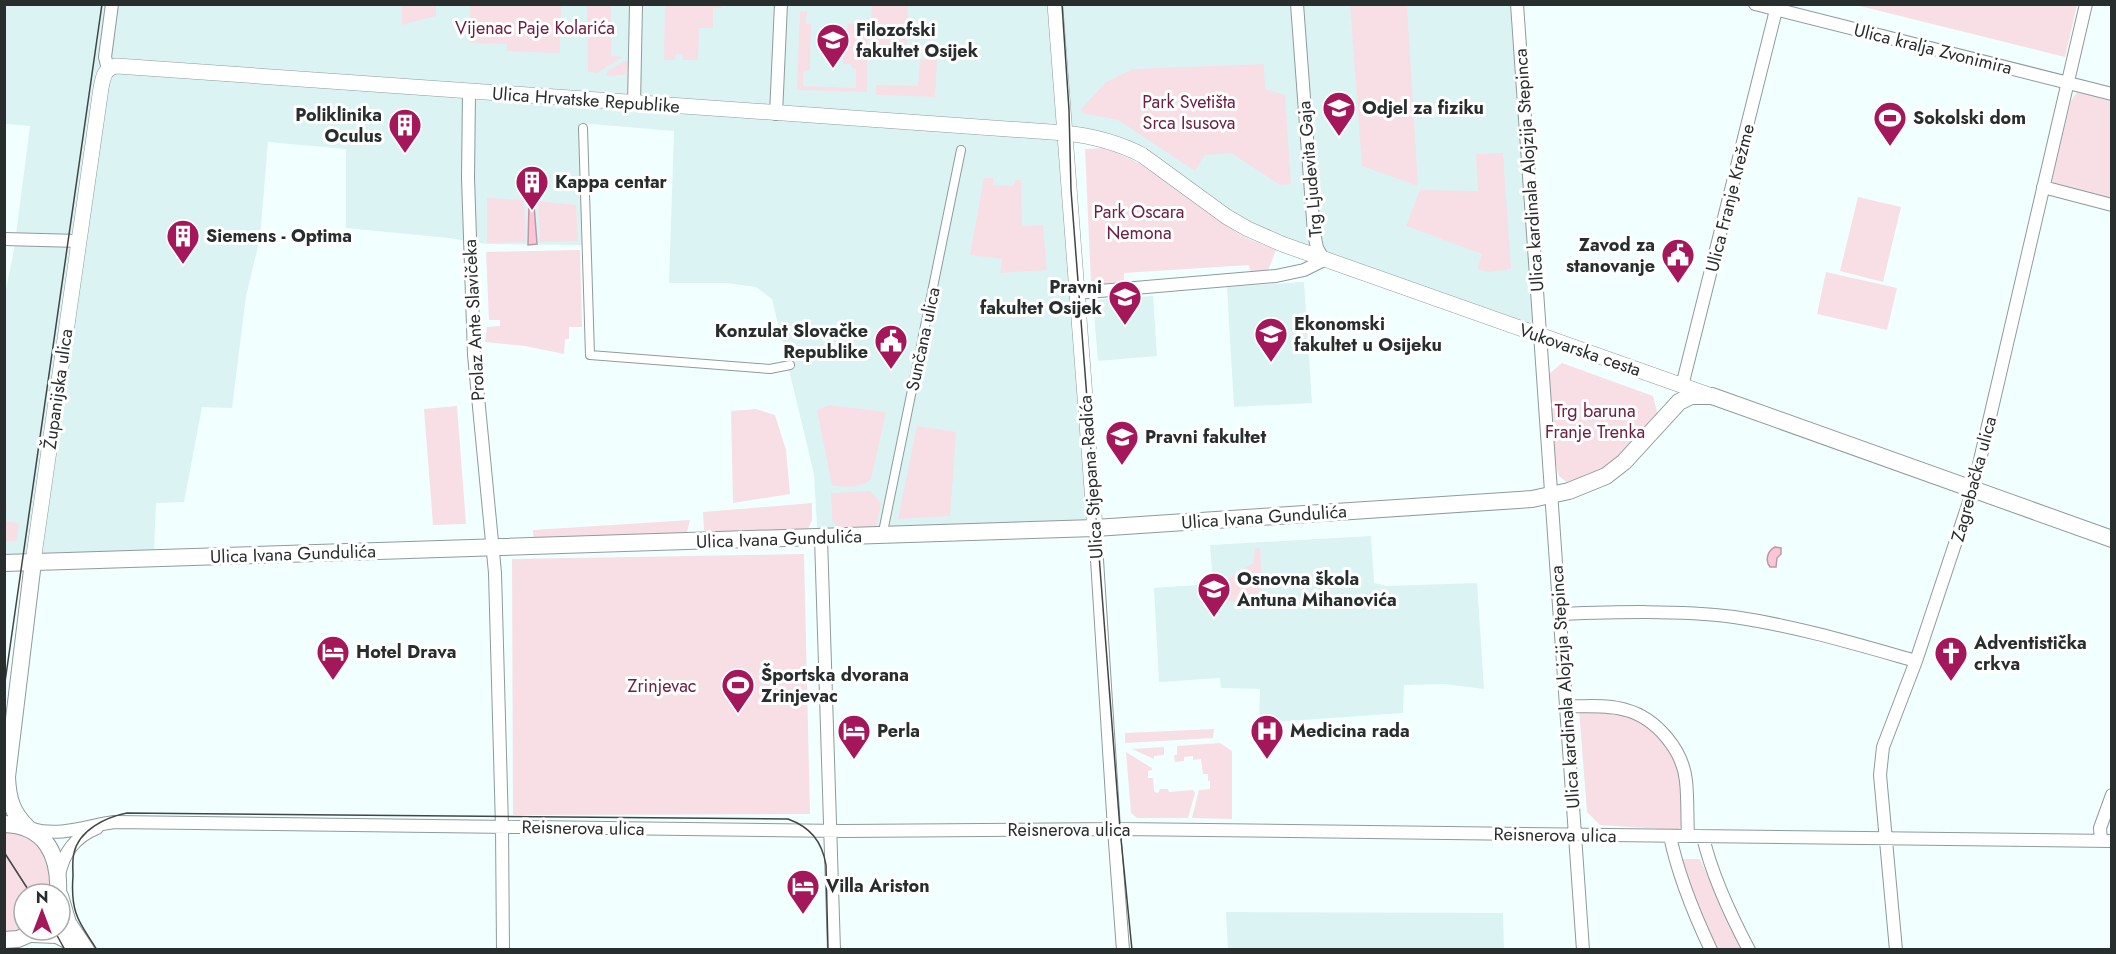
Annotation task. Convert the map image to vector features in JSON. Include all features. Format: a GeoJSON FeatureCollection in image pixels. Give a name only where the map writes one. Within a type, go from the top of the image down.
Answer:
{"type":"FeatureCollection","features":[{"type":"Feature","properties":{"kind":"main road","name":"Ulica Ivana Gundulića"},"geometry":{"type":"LineString","coordinates":[[4,563],[1095,528],[1532,499],[1582,487],[1606,476],[1624,462],[1674,406],[1684,399],[1701,395],[1712,396]]}},
{"type":"Feature","properties":{"kind":"main road","name":"Vukovarska cesta"},"geometry":{"type":"LineString","coordinates":[[1712,396],[2112,539]]}},
{"type":"Feature","properties":{"kind":"main road","name":"Županijska ulica"},"geometry":{"type":"LineString","coordinates":[[33,562],[6,782],[9,802],[16,815],[48,846],[55,861],[58,882]]}},
{"type":"Feature","properties":{"kind":"main road"},"geometry":{"type":"LineString","coordinates":[[4,824],[28,828]]}},
{"type":"Feature","properties":{"kind":"main road","name":"Županijska ulica"},"geometry":{"type":"LineString","coordinates":[[72,929],[85,950]]}},
{"type":"Feature","properties":{"kind":"main road"},"geometry":{"type":"LineString","coordinates":[[70,942],[85,950]]}},
{"type":"Feature","properties":{"kind":"street","name":"Županijska ulica"},"geometry":{"type":"LineString","coordinates":[[33,562],[101,88],[108,69],[105,57],[112,4]]}},
{"type":"Feature","properties":{"kind":"street"},"geometry":{"type":"LineString","coordinates":[[634,104],[636,4]]}},
{"type":"Feature","properties":{"kind":"street"},"geometry":{"type":"LineString","coordinates":[[776,114],[781,4]]}},
{"type":"Feature","properties":{"kind":"street","name":"Ulica Stjepana Radića"},"geometry":{"type":"LineString","coordinates":[[1055,4],[1095,528],[1123,950]]}},
{"type":"Feature","properties":{"kind":"street","name":"Trg Ljudevita Gaja"},"geometry":{"type":"LineString","coordinates":[[1076,293],[1276,276],[1305,270],[1324,260],[1317,248],[1314,233],[1297,4]]}},
{"type":"Feature","properties":{"kind":"street","name":"Ulica kardinala Alojzija Stepinca"},"geometry":{"type":"LineString","coordinates":[[1517,4],[1540,336]]}},
{"type":"Feature","properties":{"kind":"street","name":"Ulica kralja Zvonimira"},"geometry":{"type":"LineString","coordinates":[[1755,4],[2112,94]]}},
{"type":"Feature","properties":{"kind":"street","name":"Zagrebačka ulica"},"geometry":{"type":"LineString","coordinates":[[1896,950],[1880,761],[1973,490],[2086,4]]}},
{"type":"Feature","properties":{"kind":"street","name":"Ulica Franje Krežme"},"geometry":{"type":"LineString","coordinates":[[1682,386],[1776,10]]}},
{"type":"Feature","properties":{"kind":"street","name":"Ulica Hrvatske Republike"},"geometry":{"type":"LineString","coordinates":[[108,69],[112,66],[124,66],[1065,133]]}},
{"type":"Feature","properties":{"kind":"street","name":"Prolaz Ante Slavičeka"},"geometry":{"type":"LineString","coordinates":[[470,92],[468,178],[476,398],[494,548]]}},
{"type":"Feature","properties":{"kind":"street","name":"Ulica Hrvatske Republike"},"geometry":{"type":"LineString","coordinates":[[583,128],[590,355],[770,369],[790,365]]}},
{"type":"Feature","properties":{"kind":"street","name":"Vukovarska cesta"},"geometry":{"type":"LineString","coordinates":[[1065,133],[1095,137],[1128,148],[1154,163],[1211,206],[1248,229],[1324,260],[1712,396]]}},
{"type":"Feature","properties":{"kind":"street","name":"Sunčana ulica"},"geometry":{"type":"LineString","coordinates":[[884,527],[961,150]]}},
{"type":"Feature","properties":{"kind":"street"},"geometry":{"type":"LineString","coordinates":[[2043,188],[2112,205]]}},
{"type":"Feature","properties":{"kind":"street"},"geometry":{"type":"LineString","coordinates":[[4,239],[79,241]]}},
{"type":"Feature","properties":{"kind":"street"},"geometry":{"type":"LineString","coordinates":[[1540,336],[1552,495]]}},
{"type":"Feature","properties":{"kind":"street","name":"Ulica kardinala Alojzija Stepinca"},"geometry":{"type":"LineString","coordinates":[[1552,495],[1583,950]]}},
{"type":"Feature","properties":{"kind":"street"},"geometry":{"type":"LineString","coordinates":[[821,538],[834,950]]}},
{"type":"Feature","properties":{"kind":"street"},"geometry":{"type":"LineString","coordinates":[[494,548],[503,950]]}},
{"type":"Feature","properties":{"kind":"street"},"geometry":{"type":"LineString","coordinates":[[1560,614],[1732,617],[1831,637],[1916,661]]}},
{"type":"Feature","properties":{"kind":"street"},"geometry":{"type":"LineString","coordinates":[[1566,706],[1628,710],[1653,725],[1673,745],[1682,758],[1686,779],[1688,836]]}},
{"type":"Feature","properties":{"kind":"street"},"geometry":{"type":"LineString","coordinates":[[2106,841],[2100,828],[2112,795]]}},
{"type":"Feature","properties":{"kind":"street"},"geometry":{"type":"LineString","coordinates":[[60,882],[64,858],[73,843],[86,833],[114,822]]}},
{"type":"Feature","properties":{"kind":"street","name":"Reisnerova ulica"},"geometry":{"type":"LineString","coordinates":[[28,828],[45,832],[60,832],[114,822],[830,831],[1114,829],[2106,841]]}},
{"type":"Feature","properties":{"kind":"street"},"geometry":{"type":"LineString","coordinates":[[1670,836],[1699,924],[1711,950]]}},
{"type":"Feature","properties":{"kind":"street"},"geometry":{"type":"LineString","coordinates":[[1702,837],[1730,911],[1749,950]]}},
{"type":"Feature","properties":{"kind":"shaded area"},"geometry":{"type":"Polygon","coordinates":[[[4,5],[1510,5],[1534,330],[1277,236],[1122,149],[1086,141],[1060,145],[1090,533],[818,542],[814,474],[772,299],[756,287],[727,283],[669,283],[674,131],[580,123],[583,245],[486,244],[346,228],[346,149],[268,142],[260,238],[246,296],[232,408],[202,407],[184,502],[156,503],[154,552],[5,556],[5,294],[14,250],[30,126],[5,124],[4,5]]]}},
{"type":"Feature","properties":{"kind":"shaded area"},"geometry":{"type":"Polygon","coordinates":[[[529,205],[534,205],[537,244],[528,245],[529,205]]]}},
{"type":"Feature","properties":{"kind":"shaded area","name":"Ekonomski fakultet u Osijeku"},"geometry":{"type":"Polygon","coordinates":[[[1304,282],[1312,403],[1234,407],[1227,287],[1304,282]]]}},
{"type":"Feature","properties":{"kind":"shaded area","name":"Pravni fakultet Osijek"},"geometry":{"type":"Polygon","coordinates":[[[1153,296],[1157,356],[1098,361],[1093,300],[1153,296]]]}},
{"type":"Feature","properties":{"kind":"shaded area"},"geometry":{"type":"Polygon","coordinates":[[[1371,536],[1374,583],[1387,586],[1477,583],[1484,689],[1444,684],[1404,685],[1403,713],[1259,723],[1260,689],[1221,688],[1220,678],[1159,682],[1154,588],[1213,584],[1210,545],[1371,536]]]}},
{"type":"Feature","properties":{"kind":"shaded area"},"geometry":{"type":"Polygon","coordinates":[[[1775,547],[1781,548],[1781,554],[1777,558],[1776,567],[1770,567],[1768,556],[1775,547]]]}},
{"type":"Feature","properties":{"kind":"shaded area"},"geometry":{"type":"Polygon","coordinates":[[[1226,912],[1503,913],[1504,949],[1228,949],[1226,912]]]}},
{"type":"Feature","properties":{"kind":"green space"},"geometry":{"type":"Polygon","coordinates":[[[2077,4],[2065,57],[1856,5],[2077,4]]]}},
{"type":"Feature","properties":{"kind":"green space"},"geometry":{"type":"Polygon","coordinates":[[[402,5],[436,5],[436,16],[402,25],[402,5]]]}},
{"type":"Feature","properties":{"kind":"green space","name":"Vijenac Paje Kolarića"},"geometry":{"type":"Polygon","coordinates":[[[470,5],[611,5],[611,56],[623,57],[597,73],[588,72],[587,6],[561,6],[560,53],[554,53],[507,51],[507,44],[470,43],[470,5]]]}},
{"type":"Feature","properties":{"kind":"green space"},"geometry":{"type":"Polygon","coordinates":[[[665,5],[722,5],[721,8],[713,8],[713,28],[699,28],[698,60],[683,60],[682,54],[676,54],[675,60],[664,60],[665,5]]]}},
{"type":"Feature","properties":{"kind":"green space"},"geometry":{"type":"Polygon","coordinates":[[[872,5],[908,5],[907,47],[870,46],[872,5]]]}},
{"type":"Feature","properties":{"kind":"green space"},"geometry":{"type":"Polygon","coordinates":[[[1350,5],[1407,5],[1418,186],[1362,166],[1350,5]]]}},
{"type":"Feature","properties":{"kind":"green space"},"geometry":{"type":"Polygon","coordinates":[[[800,11],[807,11],[806,24],[811,24],[810,70],[803,71],[803,86],[856,88],[856,69],[852,68],[851,64],[843,64],[844,28],[848,28],[848,24],[867,24],[867,92],[797,90],[800,11]]]}},
{"type":"Feature","properties":{"kind":"green space"},"geometry":{"type":"Polygon","coordinates":[[[920,59],[937,60],[935,97],[876,95],[876,85],[918,86],[920,59]]]}},
{"type":"Feature","properties":{"kind":"green space"},"geometry":{"type":"Polygon","coordinates":[[[624,61],[629,61],[624,75],[606,76],[607,72],[624,61]]]}},
{"type":"Feature","properties":{"kind":"green space","name":"Park Svetišta Srca Isusova"},"geometry":{"type":"Polygon","coordinates":[[[1264,64],[1265,89],[1285,95],[1291,184],[1280,185],[1231,153],[1205,155],[1195,171],[1118,120],[1082,113],[1081,109],[1106,82],[1133,69],[1264,64]]]}},
{"type":"Feature","properties":{"kind":"green space"},"geometry":{"type":"Polygon","coordinates":[[[2077,92],[2111,100],[2111,200],[2054,184],[2052,180],[2071,101],[2077,92]]]}},
{"type":"Feature","properties":{"kind":"green space","name":"Park Oscara Nemona"},"geometry":{"type":"Polygon","coordinates":[[[1103,148],[1140,164],[1241,235],[1276,250],[1268,271],[1251,273],[1249,265],[1124,273],[1124,282],[1091,284],[1085,149],[1103,148]]]}},
{"type":"Feature","properties":{"kind":"green space"},"geometry":{"type":"Polygon","coordinates":[[[1503,153],[1511,269],[1489,272],[1477,269],[1482,254],[1406,226],[1420,190],[1478,191],[1476,154],[1503,153]]]}},
{"type":"Feature","properties":{"kind":"green space"},"geometry":{"type":"Polygon","coordinates":[[[984,178],[993,178],[993,185],[1014,186],[1015,180],[1021,180],[1022,226],[1043,225],[1047,270],[1000,273],[1002,259],[970,255],[984,178]]]}},
{"type":"Feature","properties":{"kind":"green space"},"geometry":{"type":"Polygon","coordinates":[[[1858,197],[1901,207],[1883,282],[1840,271],[1858,197]]]}},
{"type":"Feature","properties":{"kind":"green space"},"geometry":{"type":"Polygon","coordinates":[[[487,198],[524,200],[526,242],[487,243],[487,198]]]}},
{"type":"Feature","properties":{"kind":"green space"},"geometry":{"type":"Polygon","coordinates":[[[538,201],[576,205],[578,241],[540,242],[538,201]]]}},
{"type":"Feature","properties":{"kind":"green space"},"geometry":{"type":"Polygon","coordinates":[[[580,250],[582,327],[569,327],[569,339],[565,339],[564,354],[525,346],[485,342],[487,327],[500,326],[500,320],[489,320],[486,252],[580,250]]]}},
{"type":"Feature","properties":{"kind":"green space"},"geometry":{"type":"Polygon","coordinates":[[[1826,272],[1897,288],[1887,330],[1817,314],[1826,272]]]}},
{"type":"Feature","properties":{"kind":"green space","name":"Trg baruna Franje Trenka"},"geometry":{"type":"Polygon","coordinates":[[[1562,363],[1653,396],[1658,415],[1604,471],[1570,485],[1559,476],[1555,461],[1549,374],[1562,363]]]}},
{"type":"Feature","properties":{"kind":"green space"},"geometry":{"type":"Polygon","coordinates":[[[829,405],[886,412],[871,480],[862,485],[843,487],[832,485],[817,410],[829,405]]]}},
{"type":"Feature","properties":{"kind":"green space"},"geometry":{"type":"Polygon","coordinates":[[[457,406],[466,524],[433,525],[424,409],[457,406]]]}},
{"type":"Feature","properties":{"kind":"green space"},"geometry":{"type":"Polygon","coordinates":[[[756,409],[775,415],[786,450],[790,494],[733,503],[731,411],[756,409]]]}},
{"type":"Feature","properties":{"kind":"green space"},"geometry":{"type":"Polygon","coordinates":[[[917,426],[956,432],[950,516],[898,519],[917,426]]]}},
{"type":"Feature","properties":{"kind":"green space"},"geometry":{"type":"Polygon","coordinates":[[[870,491],[881,503],[876,529],[839,531],[832,519],[831,493],[870,491]]]}},
{"type":"Feature","properties":{"kind":"green space"},"geometry":{"type":"Polygon","coordinates":[[[812,503],[812,520],[808,529],[802,531],[709,532],[704,530],[703,512],[812,503]]]}},
{"type":"Feature","properties":{"kind":"green space"},"geometry":{"type":"Polygon","coordinates":[[[690,520],[686,536],[534,542],[533,530],[690,520]]]}},
{"type":"Feature","properties":{"kind":"green space"},"geometry":{"type":"Polygon","coordinates":[[[5,521],[19,523],[15,541],[5,541],[5,521]]]}},
{"type":"Feature","properties":{"kind":"green space"},"geometry":{"type":"Polygon","coordinates":[[[1255,548],[1260,548],[1262,585],[1258,600],[1226,602],[1228,579],[1253,563],[1255,548]]]}},
{"type":"Feature","properties":{"kind":"green space","name":"Zrinjevac"},"geometry":{"type":"Polygon","coordinates":[[[804,554],[810,814],[513,815],[512,559],[804,554]]]}},
{"type":"Feature","properties":{"kind":"green space"},"geometry":{"type":"Polygon","coordinates":[[[1579,710],[1622,714],[1645,723],[1655,732],[1680,770],[1685,821],[1678,830],[1600,825],[1587,812],[1579,710]]]}},
{"type":"Feature","properties":{"kind":"green space"},"geometry":{"type":"Polygon","coordinates":[[[1214,729],[1213,738],[1125,743],[1125,733],[1214,729]]]}},
{"type":"Feature","properties":{"kind":"green space"},"geometry":{"type":"Polygon","coordinates":[[[1220,743],[1232,751],[1232,819],[1192,818],[1199,790],[1210,789],[1210,781],[1208,781],[1208,774],[1203,774],[1201,759],[1193,760],[1193,756],[1184,757],[1184,761],[1175,762],[1174,755],[1177,755],[1177,746],[1220,743]]]}},
{"type":"Feature","properties":{"kind":"green space"},"geometry":{"type":"Polygon","coordinates":[[[1164,747],[1164,755],[1154,756],[1154,759],[1132,749],[1164,747]]]}},
{"type":"Feature","properties":{"kind":"green space"},"geometry":{"type":"Polygon","coordinates":[[[1126,752],[1152,768],[1148,771],[1148,778],[1153,778],[1156,793],[1160,789],[1168,789],[1169,792],[1193,790],[1195,793],[1188,818],[1137,818],[1131,813],[1126,752]]]}},
{"type":"Feature","properties":{"kind":"green space"},"geometry":{"type":"Polygon","coordinates":[[[5,831],[26,836],[35,841],[47,862],[50,882],[12,882],[12,931],[5,932],[5,831]]]}},
{"type":"Feature","properties":{"kind":"green space"},"geometry":{"type":"Polygon","coordinates":[[[1681,859],[1700,859],[1741,949],[1718,949],[1696,905],[1681,859]]]}},
{"type":"Feature","properties":{"kind":"tram line"},"geometry":{"type":"LineString","coordinates":[[4,689],[102,4]]}},
{"type":"Feature","properties":{"kind":"tram line"},"geometry":{"type":"LineString","coordinates":[[1062,4],[1069,110],[1071,190],[1120,829],[1132,950]]}},
{"type":"Feature","properties":{"kind":"tram line"},"geometry":{"type":"LineString","coordinates":[[97,950],[80,923],[75,908],[72,890],[73,856],[77,845],[87,831],[102,821],[127,813],[788,819],[803,826],[814,836],[824,856],[828,950]]}},
{"type":"Feature","properties":{"kind":"tram line"},"geometry":{"type":"LineString","coordinates":[[4,852],[23,882]]}},
{"type":"Feature","properties":{"kind":"tram line"},"geometry":{"type":"LineString","coordinates":[[61,942],[65,950]]}},
{"type":"Feature","properties":{"kind":"place","name":"Filozofski fakultet Osijek"},"geometry":{"type":"Point","coordinates":[833,69]}},
{"type":"Feature","properties":{"kind":"place","name":"Odjel za fiziku"},"geometry":{"type":"Point","coordinates":[1339,137]}},
{"type":"Feature","properties":{"kind":"place","name":"Sokolski dom"},"geometry":{"type":"Point","coordinates":[1890,147]}},
{"type":"Feature","properties":{"kind":"place","name":"Poliklinika Oculus"},"geometry":{"type":"Point","coordinates":[405,154]}},
{"type":"Feature","properties":{"kind":"place","name":"Kappa centar"},"geometry":{"type":"Point","coordinates":[532,211]}},
{"type":"Feature","properties":{"kind":"place","name":"Siemens - Optima"},"geometry":{"type":"Point","coordinates":[183,265]}},
{"type":"Feature","properties":{"kind":"place","name":"Zavod za stanovanje"},"geometry":{"type":"Point","coordinates":[1678,284]}},
{"type":"Feature","properties":{"kind":"place","name":"Pravni fakultet Osijek"},"geometry":{"type":"Point","coordinates":[1125,326]}},
{"type":"Feature","properties":{"kind":"place","name":"Ekonomski fakultet u Osijeku"},"geometry":{"type":"Point","coordinates":[1271,363]}},
{"type":"Feature","properties":{"kind":"place","name":"Konzulat Slovačke Republike"},"geometry":{"type":"Point","coordinates":[891,370]}},
{"type":"Feature","properties":{"kind":"place","name":"Pravni fakultet"},"geometry":{"type":"Point","coordinates":[1122,466]}},
{"type":"Feature","properties":{"kind":"place","name":"Osnovna škola Antuna Mihanovića"},"geometry":{"type":"Point","coordinates":[1214,618]}},
{"type":"Feature","properties":{"kind":"place","name":"Hotel Drava"},"geometry":{"type":"Point","coordinates":[333,681]}},
{"type":"Feature","properties":{"kind":"place","name":"Adventistička crkva"},"geometry":{"type":"Point","coordinates":[1951,682]}},
{"type":"Feature","properties":{"kind":"place","name":"Športska dvorana Zrinjevac"},"geometry":{"type":"Point","coordinates":[738,714]}},
{"type":"Feature","properties":{"kind":"place","name":"Perla"},"geometry":{"type":"Point","coordinates":[854,760]}},
{"type":"Feature","properties":{"kind":"place","name":"Medicina rada"},"geometry":{"type":"Point","coordinates":[1267,760]}},
{"type":"Feature","properties":{"kind":"place","name":"Villa Ariston"},"geometry":{"type":"Point","coordinates":[803,915]}}]}
